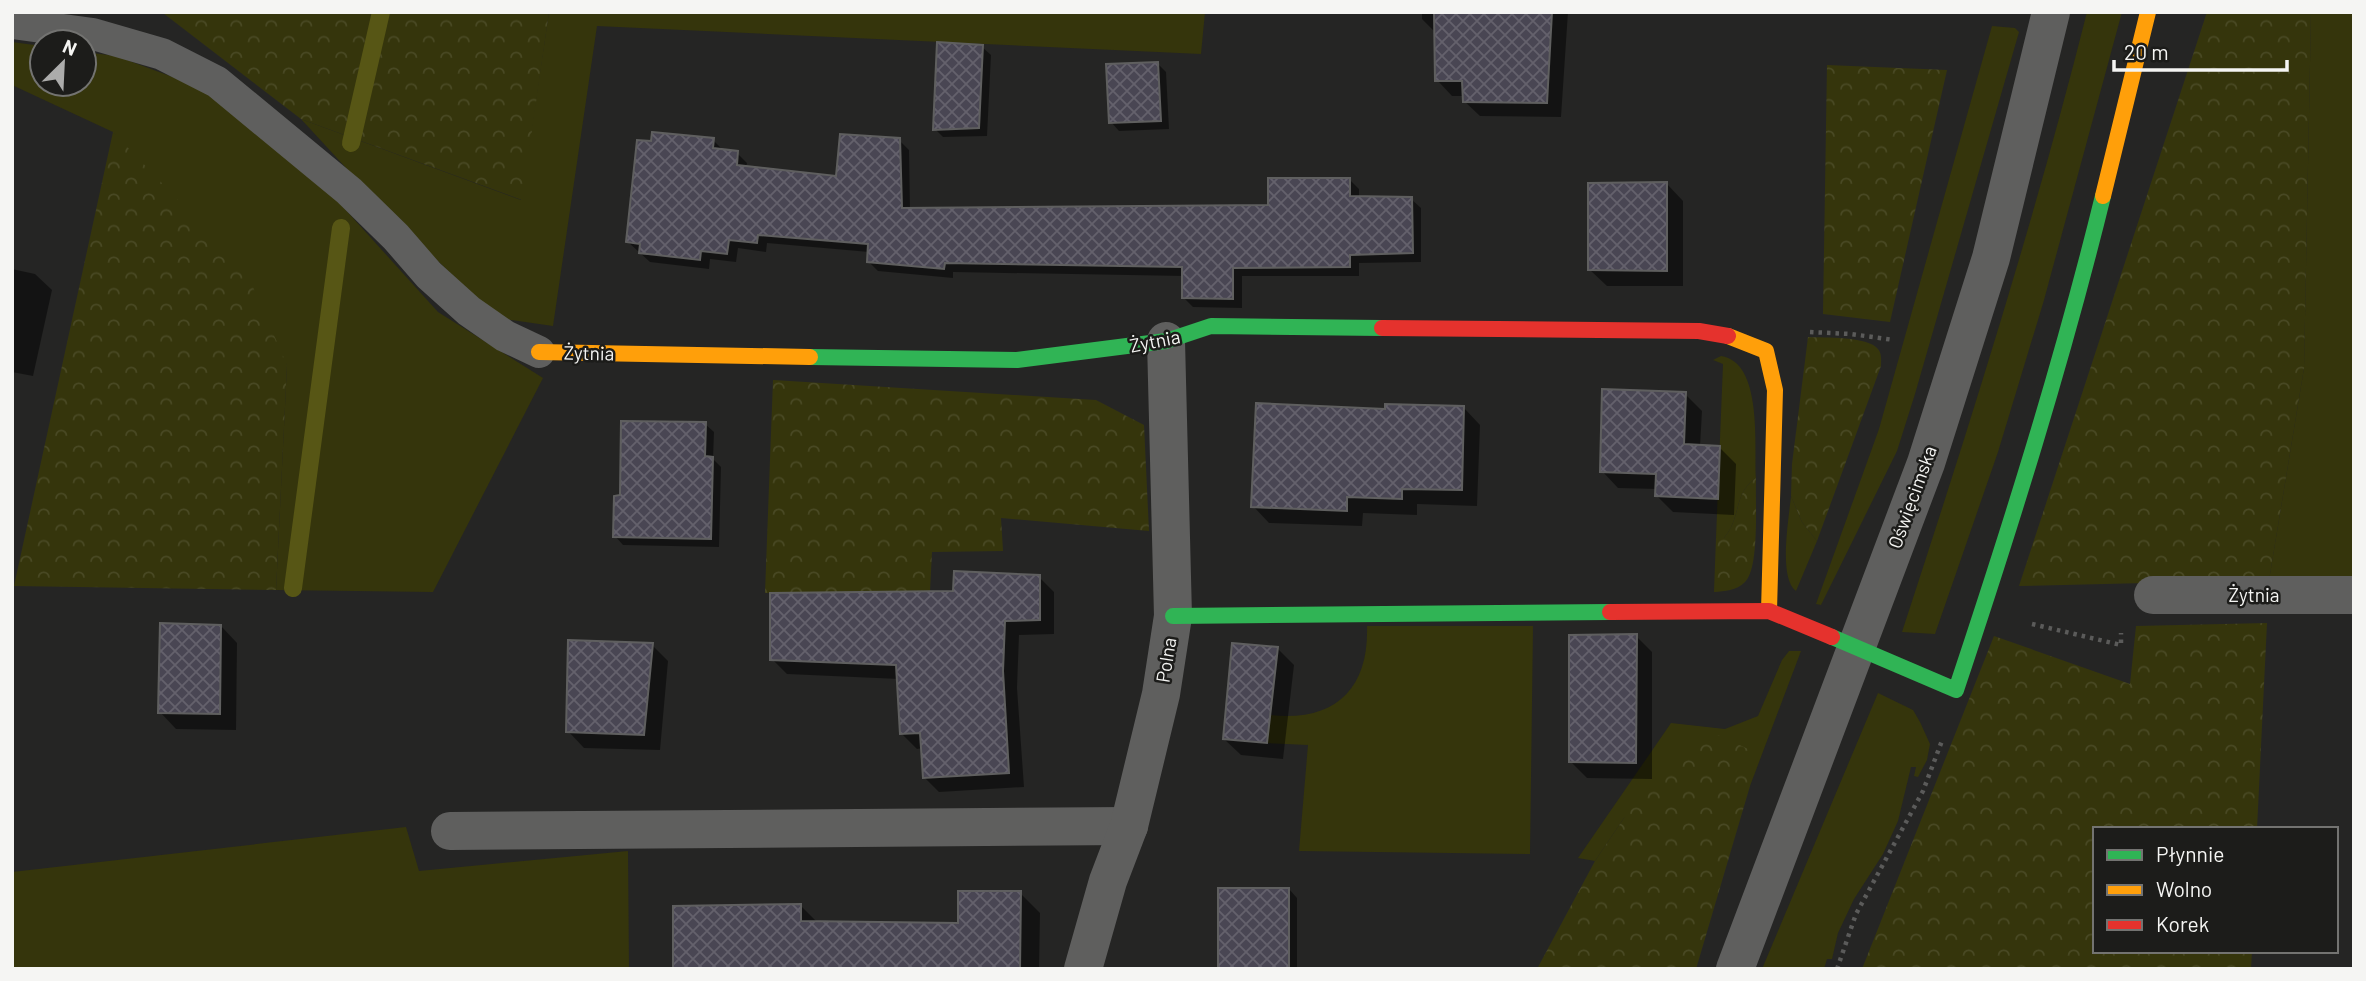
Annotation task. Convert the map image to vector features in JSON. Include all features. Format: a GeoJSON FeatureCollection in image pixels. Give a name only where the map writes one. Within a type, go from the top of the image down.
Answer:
{"type":"FeatureCollection","features":[{"type":"Feature","properties":{"kind":"street","name":"Oświęcimska"},"geometry":{"type":"LineString","coordinates":[[1735,969],[1926,463],[1991,258],[2051,12]]}},
{"type":"Feature","properties":{"kind":"street"},"geometry":{"type":"LineString","coordinates":[[1173,616],[1769,611],[1956,690],[2081,285],[2147,12]]}},
{"type":"Feature","properties":{"kind":"street","name":"Żytnia"},"geometry":{"type":"LineString","coordinates":[[539,352],[1017,360],[1166,341],[1211,326],[1699,331],[1736,337],[1766,351],[1775,390],[1769,611]]}},
{"type":"Feature","properties":{"kind":"street","name":"Polna"},"geometry":{"type":"LineString","coordinates":[[1083,969],[1108,881],[1129,826],[1160,694],[1173,616],[1166,341]]}},
{"type":"Feature","properties":{"kind":"street","name":"Żytnia"},"geometry":{"type":"LineString","coordinates":[[2153,595],[2354,596]]}},
{"type":"Feature","properties":{"kind":"street"},"geometry":{"type":"LineString","coordinates":[[450,831],[1129,826]]}},
{"type":"Feature","properties":{"kind":"lane"},"geometry":{"type":"LineString","coordinates":[[12,23],[93,34],[162,54],[217,82],[349,191],[396,237],[429,275],[469,311],[505,336],[539,352]]}},
{"type":"Feature","properties":{"kind":"path"},"geometry":{"type":"LineString","coordinates":[[1851,334],[1894,340]]}},
{"type":"Feature","properties":{"kind":"path"},"geometry":{"type":"LineString","coordinates":[[1982,612],[2120,645]]}},
{"type":"Feature","properties":{"kind":"path"},"geometry":{"type":"LineString","coordinates":[[1837,969],[1856,914],[1923,791],[1945,732],[1956,690]]}},
{"type":"Feature","properties":{"kind":"green space"},"geometry":{"type":"Polygon","coordinates":[[[549,12],[1205,12],[1201,54],[597,26],[553,326],[497,318],[383,208],[301,119],[521,200],[549,12]]]}},
{"type":"Feature","properties":{"kind":"green space"},"geometry":{"type":"Polygon","coordinates":[[[549,12],[522,200],[301,119],[163,13],[549,12]]]}},
{"type":"Feature","properties":{"kind":"green space"},"geometry":{"type":"Polygon","coordinates":[[[2087,12],[2122,12],[2044,300],[1998,452],[1935,634],[1902,632],[2000,324],[2087,12]]]}},
{"type":"Feature","properties":{"kind":"green space"},"geometry":{"type":"Polygon","coordinates":[[[2207,12],[2311,12],[2304,368],[2269,580],[2019,586],[2207,12]]]}},
{"type":"Feature","properties":{"kind":"green space"},"geometry":{"type":"Polygon","coordinates":[[[2311,12],[2354,12],[2354,580],[2269,580],[2304,368],[2311,12]]]}},
{"type":"Feature","properties":{"kind":"green space"},"geometry":{"type":"Polygon","coordinates":[[[1992,26],[2015,28],[2019,32],[1915,394],[1897,451],[1821,605],[1816,604],[1879,429],[1992,26]]]}},
{"type":"Feature","properties":{"kind":"green space"},"geometry":{"type":"Polygon","coordinates":[[[12,42],[28,44],[28,92],[12,85],[12,42]]]}},
{"type":"Feature","properties":{"kind":"green space"},"geometry":{"type":"Polygon","coordinates":[[[98,54],[116,56],[213,92],[333,196],[438,312],[543,378],[433,592],[276,590],[287,365],[113,132],[40,98],[98,98],[98,54]]]}},
{"type":"Feature","properties":{"kind":"green space"},"geometry":{"type":"Polygon","coordinates":[[[1827,65],[1947,70],[1890,322],[1823,314],[1827,65]]]}},
{"type":"Feature","properties":{"kind":"green space"},"geometry":{"type":"Polygon","coordinates":[[[113,132],[246,271],[287,365],[276,590],[14,586],[113,132]]]}},
{"type":"Feature","properties":{"kind":"green space"},"geometry":{"type":"Polygon","coordinates":[[[1808,337],[1845,338],[1865,342],[1878,349],[1881,359],[1881,366],[1817,541],[1802,522],[1791,496],[1792,464],[1808,337]]]}},
{"type":"Feature","properties":{"kind":"green space"},"geometry":{"type":"Polygon","coordinates":[[[1721,356],[1734,362],[1744,373],[1750,389],[1754,407],[1756,478],[1744,491],[1730,530],[1724,538],[1716,538],[1723,364],[1713,360],[1721,356]]]}},
{"type":"Feature","properties":{"kind":"green space"},"geometry":{"type":"Polygon","coordinates":[[[773,380],[1096,400],[1144,425],[1149,531],[1001,518],[1003,551],[932,552],[930,591],[765,593],[773,380]]]}},
{"type":"Feature","properties":{"kind":"green space"},"geometry":{"type":"Polygon","coordinates":[[[1756,478],[1755,549],[1750,574],[1738,587],[1714,592],[1716,538],[1724,538],[1730,530],[1744,491],[1756,478]]]}},
{"type":"Feature","properties":{"kind":"green space"},"geometry":{"type":"Polygon","coordinates":[[[1791,496],[1802,522],[1817,541],[1796,591],[1787,574],[1786,561],[1791,496]]]}},
{"type":"Feature","properties":{"kind":"green space"},"geometry":{"type":"Polygon","coordinates":[[[2267,623],[2257,827],[2093,827],[2093,953],[2252,953],[2251,969],[1862,969],[1994,636],[2130,684],[2136,626],[2267,623]]]}},
{"type":"Feature","properties":{"kind":"green space"},"geometry":{"type":"Polygon","coordinates":[[[1367,626],[1533,626],[1530,854],[1299,851],[1308,745],[1267,743],[1270,715],[1312,713],[1329,707],[1343,697],[1362,668],[1367,626]]]}},
{"type":"Feature","properties":{"kind":"green space"},"geometry":{"type":"Polygon","coordinates":[[[1789,651],[1801,651],[1750,786],[1750,750],[1624,818],[1595,861],[1578,858],[1671,723],[1725,729],[1758,716],[1782,660],[1789,651]]]}},
{"type":"Feature","properties":{"kind":"green space"},"geometry":{"type":"Polygon","coordinates":[[[1878,693],[1913,710],[1930,744],[1927,760],[1918,777],[1914,776],[1916,767],[1911,767],[1898,821],[1883,854],[1854,899],[1838,933],[1832,959],[1827,959],[1824,969],[1762,969],[1878,693]]]}},
{"type":"Feature","properties":{"kind":"green space"},"geometry":{"type":"Polygon","coordinates":[[[1719,735],[1750,750],[1750,786],[1696,969],[1537,969],[1595,861],[1624,818],[1659,774],[1688,746],[1719,735]]]}},
{"type":"Feature","properties":{"kind":"green space"},"geometry":{"type":"Polygon","coordinates":[[[406,827],[419,871],[628,851],[629,969],[12,969],[12,872],[406,827]]]}},
{"type":"Feature","properties":{"kind":"building"},"geometry":{"type":"Polygon","coordinates":[[[1434,12],[1552,12],[1547,103],[1463,102],[1462,81],[1435,81],[1434,12]]]}},
{"type":"Feature","properties":{"kind":"building"},"geometry":{"type":"Polygon","coordinates":[[[937,42],[983,45],[979,128],[933,130],[937,42]]]}},
{"type":"Feature","properties":{"kind":"building"},"geometry":{"type":"Polygon","coordinates":[[[1158,62],[1161,121],[1109,123],[1106,64],[1158,62]]]}},
{"type":"Feature","properties":{"kind":"building"},"geometry":{"type":"Polygon","coordinates":[[[652,132],[714,138],[713,148],[738,151],[737,165],[836,176],[840,134],[900,138],[902,208],[1268,205],[1268,178],[1350,178],[1350,196],[1412,197],[1413,253],[1350,255],[1350,267],[1233,268],[1233,299],[1182,298],[1182,267],[945,263],[944,269],[867,262],[868,244],[758,235],[757,243],[729,240],[727,254],[701,251],[700,260],[639,253],[640,244],[626,242],[637,140],[651,141],[652,132]]]}},
{"type":"Feature","properties":{"kind":"building"},"geometry":{"type":"Polygon","coordinates":[[[1667,182],[1667,271],[1588,270],[1588,183],[1667,182]]]}},
{"type":"Feature","properties":{"kind":"building"},"geometry":{"type":"Polygon","coordinates":[[[1602,389],[1686,392],[1684,444],[1720,446],[1718,499],[1655,496],[1656,474],[1600,472],[1602,389]]]}},
{"type":"Feature","properties":{"kind":"building"},"geometry":{"type":"Polygon","coordinates":[[[1256,403],[1385,409],[1385,404],[1464,406],[1462,490],[1402,489],[1402,499],[1347,497],[1347,511],[1251,507],[1256,403]]]}},
{"type":"Feature","properties":{"kind":"building"},"geometry":{"type":"Polygon","coordinates":[[[621,421],[706,422],[705,456],[713,457],[711,539],[613,537],[614,496],[620,495],[621,421]]]}},
{"type":"Feature","properties":{"kind":"building"},"geometry":{"type":"Polygon","coordinates":[[[954,571],[1040,575],[1040,620],[1005,621],[1003,671],[1009,773],[923,778],[920,733],[900,734],[896,665],[770,660],[770,593],[953,591],[954,571]]]}},
{"type":"Feature","properties":{"kind":"building"},"geometry":{"type":"Polygon","coordinates":[[[160,623],[221,625],[220,714],[158,713],[160,623]]]}},
{"type":"Feature","properties":{"kind":"building"},"geometry":{"type":"Polygon","coordinates":[[[1637,634],[1636,763],[1569,762],[1569,635],[1637,634]]]}},
{"type":"Feature","properties":{"kind":"building"},"geometry":{"type":"Polygon","coordinates":[[[568,640],[653,643],[644,735],[566,732],[568,640]]]}},
{"type":"Feature","properties":{"kind":"building"},"geometry":{"type":"Polygon","coordinates":[[[1232,643],[1278,647],[1267,743],[1223,739],[1232,643]]]}},
{"type":"Feature","properties":{"kind":"building"},"geometry":{"type":"Polygon","coordinates":[[[1218,888],[1289,888],[1289,969],[1218,969],[1218,888]]]}},
{"type":"Feature","properties":{"kind":"building"},"geometry":{"type":"Polygon","coordinates":[[[958,891],[1021,891],[1020,969],[673,969],[673,906],[801,904],[801,921],[958,923],[958,891]]]}},
{"type":"Feature","properties":{"kind":"waterway"},"geometry":{"type":"LineString","coordinates":[[351,143],[381,12]]}},
{"type":"Feature","properties":{"kind":"waterway"},"geometry":{"type":"LineString","coordinates":[[293,588],[341,228]]}},
{"type":"Feature","properties":{"kind":"traffic: fast"},"geometry":{"type":"LineString","coordinates":[[1832,637],[1956,690],[2034,445],[2103,196]]}},
{"type":"Feature","properties":{"kind":"traffic: fast"},"geometry":{"type":"LineString","coordinates":[[810,357],[1017,360],[1166,341],[1211,326],[1382,328]]}},
{"type":"Feature","properties":{"kind":"traffic: fast"},"geometry":{"type":"LineString","coordinates":[[1173,616],[1610,612]]}},
{"type":"Feature","properties":{"kind":"traffic: slow"},"geometry":{"type":"LineString","coordinates":[[2103,196],[2148,12]]}},
{"type":"Feature","properties":{"kind":"traffic: slow"},"geometry":{"type":"LineString","coordinates":[[1728,336],[1766,351],[1775,390],[1769,611]]}},
{"type":"Feature","properties":{"kind":"traffic: slow"},"geometry":{"type":"LineString","coordinates":[[539,352],[810,357]]}},
{"type":"Feature","properties":{"kind":"traffic: jam"},"geometry":{"type":"LineString","coordinates":[[1382,328],[1699,331],[1728,336]]}},
{"type":"Feature","properties":{"kind":"traffic: jam"},"geometry":{"type":"LineString","coordinates":[[1610,612],[1769,611],[1832,637]]}}]}
